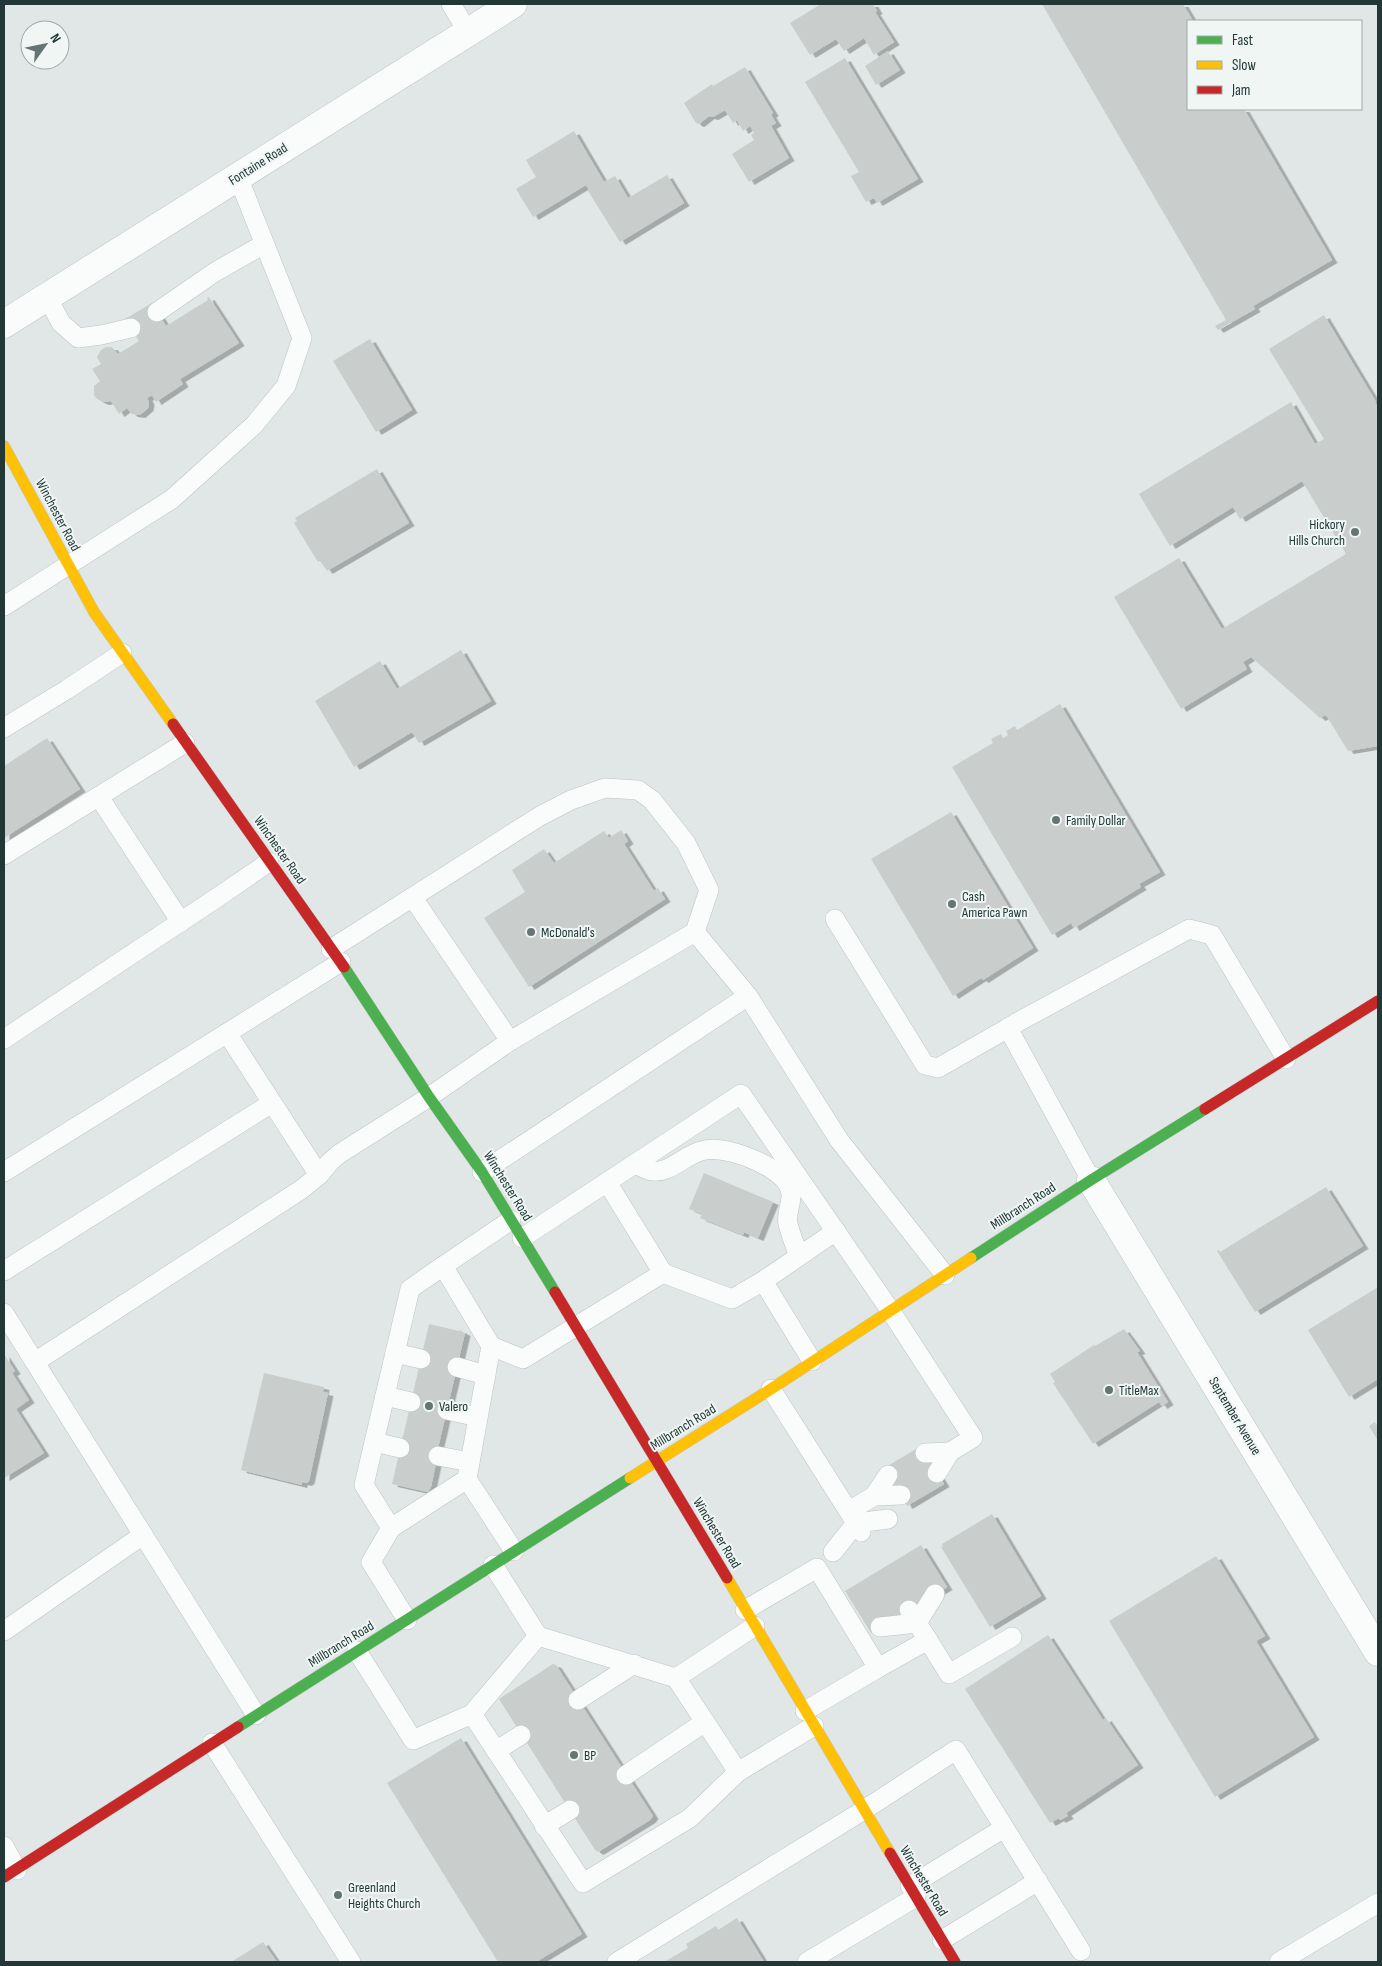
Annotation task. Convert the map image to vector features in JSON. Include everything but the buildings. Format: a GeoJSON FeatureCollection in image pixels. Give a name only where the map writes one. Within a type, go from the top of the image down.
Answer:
{"type":"FeatureCollection","features":[{"type":"Feature","properties":{"kind":"main road","name":"Winchester Road"},"geometry":{"type":"LineString","coordinates":[[4,446],[94,612],[336,956],[429,1097],[482,1172],[657,1461],[955,1962]]}},
{"type":"Feature","properties":{"kind":"main road","name":"Millbranch Road"},"geometry":{"type":"LineString","coordinates":[[11,1874],[212,1743],[771,1389],[1091,1180],[1378,1002]]}},
{"type":"Feature","properties":{"kind":"street","name":"Fontaine Road"},"geometry":{"type":"LineString","coordinates":[[4,324],[512,4]]}},
{"type":"Feature","properties":{"kind":"street","name":"September Avenue"},"geometry":{"type":"LineString","coordinates":[[1091,1180],[1378,1652]]}},
{"type":"Feature","properties":{"kind":"lane"},"geometry":{"type":"LineString","coordinates":[[451,4],[468,32]]}},
{"type":"Feature","properties":{"kind":"lane"},"geometry":{"type":"LineString","coordinates":[[4,606],[172,500],[254,425],[286,386],[302,338],[238,177]]}},
{"type":"Feature","properties":{"kind":"lane"},"geometry":{"type":"LineString","coordinates":[[157,312],[215,272],[264,244]]}},
{"type":"Feature","properties":{"kind":"lane"},"geometry":{"type":"LineString","coordinates":[[47,297],[61,323],[78,338],[131,328]]}},
{"type":"Feature","properties":{"kind":"lane"},"geometry":{"type":"LineString","coordinates":[[4,728],[122,653]]}},
{"type":"Feature","properties":{"kind":"lane"},"geometry":{"type":"LineString","coordinates":[[4,855],[186,743]]}},
{"type":"Feature","properties":{"kind":"lane"},"geometry":{"type":"LineString","coordinates":[[4,1172],[227,1033],[336,956],[413,898],[540,816],[572,800],[605,788],[638,790],[652,800],[686,843],[708,890],[695,932],[510,1041],[429,1097],[339,1154],[319,1175],[294,1194],[35,1362]]}},
{"type":"Feature","properties":{"kind":"lane"},"geometry":{"type":"LineString","coordinates":[[99,796],[181,922]]}},
{"type":"Feature","properties":{"kind":"lane"},"geometry":{"type":"LineString","coordinates":[[4,1039],[269,862]]}},
{"type":"Feature","properties":{"kind":"lane"},"geometry":{"type":"LineString","coordinates":[[413,898],[510,1041]]}},
{"type":"Feature","properties":{"kind":"lane"},"geometry":{"type":"LineString","coordinates":[[835,919],[925,1065],[938,1068],[1189,929],[1212,935],[1286,1059]]}},
{"type":"Feature","properties":{"kind":"lane"},"geometry":{"type":"LineString","coordinates":[[695,932],[748,996],[839,1140],[945,1275]]}},
{"type":"Feature","properties":{"kind":"lane"},"geometry":{"type":"LineString","coordinates":[[482,1172],[748,996]]}},
{"type":"Feature","properties":{"kind":"lane"},"geometry":{"type":"LineString","coordinates":[[1008,1028],[1091,1180]]}},
{"type":"Feature","properties":{"kind":"lane"},"geometry":{"type":"LineString","coordinates":[[227,1033],[319,1175]]}},
{"type":"Feature","properties":{"kind":"lane"},"geometry":{"type":"LineString","coordinates":[[522,1238],[740,1094],[890,1310],[973,1438],[950,1452],[937,1473]]}},
{"type":"Feature","properties":{"kind":"lane"},"geometry":{"type":"LineString","coordinates":[[4,1271],[272,1103]]}},
{"type":"Feature","properties":{"kind":"lane"},"geometry":{"type":"LineString","coordinates":[[634,1164],[651,1171],[660,1172],[700,1151],[717,1148],[769,1167],[787,1183],[792,1197],[788,1221],[799,1256]]}},
{"type":"Feature","properties":{"kind":"lane"},"geometry":{"type":"LineString","coordinates":[[606,1182],[663,1273],[732,1299],[763,1281],[836,1232]]}},
{"type":"Feature","properties":{"kind":"lane"},"geometry":{"type":"LineString","coordinates":[[391,1528],[364,1485],[410,1288],[511,1220]]}},
{"type":"Feature","properties":{"kind":"lane"},"geometry":{"type":"LineString","coordinates":[[442,1266],[491,1346],[523,1359],[663,1273]]}},
{"type":"Feature","properties":{"kind":"lane"},"geometry":{"type":"LineString","coordinates":[[763,1281],[812,1361]]}},
{"type":"Feature","properties":{"kind":"lane"},"geometry":{"type":"LineString","coordinates":[[4,1313],[256,1715]]}},
{"type":"Feature","properties":{"kind":"lane"},"geometry":{"type":"LineString","coordinates":[[407,1620],[371,1562],[391,1528],[469,1471],[491,1346]]}},
{"type":"Feature","properties":{"kind":"lane"},"geometry":{"type":"LineString","coordinates":[[395,1353],[421,1359]]}},
{"type":"Feature","properties":{"kind":"lane"},"geometry":{"type":"LineString","coordinates":[[457,1367],[486,1375]]}},
{"type":"Feature","properties":{"kind":"lane"},"geometry":{"type":"LineString","coordinates":[[771,1389],[856,1523]]}},
{"type":"Feature","properties":{"kind":"lane"},"geometry":{"type":"LineString","coordinates":[[384,1396],[411,1402]]}},
{"type":"Feature","properties":{"kind":"lane"},"geometry":{"type":"LineString","coordinates":[[447,1410],[478,1417]]}},
{"type":"Feature","properties":{"kind":"lane"},"geometry":{"type":"LineString","coordinates":[[374,1442],[400,1448]]}},
{"type":"Feature","properties":{"kind":"lane"},"geometry":{"type":"LineString","coordinates":[[925,1453],[950,1452]]}},
{"type":"Feature","properties":{"kind":"lane"},"geometry":{"type":"LineString","coordinates":[[438,1456],[469,1471],[514,1551]]}},
{"type":"Feature","properties":{"kind":"lane"},"geometry":{"type":"LineString","coordinates":[[833,1552],[856,1523],[888,1475]]}},
{"type":"Feature","properties":{"kind":"lane"},"geometry":{"type":"LineString","coordinates":[[874,1496],[901,1495]]}},
{"type":"Feature","properties":{"kind":"lane"},"geometry":{"type":"LineString","coordinates":[[856,1523],[888,1519]]}},
{"type":"Feature","properties":{"kind":"lane"},"geometry":{"type":"LineString","coordinates":[[4,1631],[143,1535]]}},
{"type":"Feature","properties":{"kind":"lane"},"geometry":{"type":"LineString","coordinates":[[493,1565],[538,1636],[676,1678],[738,1772]]}},
{"type":"Feature","properties":{"kind":"lane"},"geometry":{"type":"LineString","coordinates":[[745,1610],[817,1568],[878,1668]]}},
{"type":"Feature","properties":{"kind":"lane"},"geometry":{"type":"LineString","coordinates":[[880,1627],[913,1617],[934,1594]]}},
{"type":"Feature","properties":{"kind":"lane"},"geometry":{"type":"LineString","coordinates":[[913,1617],[949,1674],[1012,1637]]}},
{"type":"Feature","properties":{"kind":"lane"},"geometry":{"type":"LineString","coordinates":[[676,1678],[755,1626]]}},
{"type":"Feature","properties":{"kind":"lane"},"geometry":{"type":"LineString","coordinates":[[357,1651],[413,1740],[472,1714],[538,1636]]}},
{"type":"Feature","properties":{"kind":"lane"},"geometry":{"type":"LineString","coordinates":[[472,1714],[582,1883],[690,1818],[738,1772],[809,1718],[878,1668],[928,1640]]}},
{"type":"Feature","properties":{"kind":"lane"},"geometry":{"type":"LineString","coordinates":[[578,1700],[634,1664]]}},
{"type":"Feature","properties":{"kind":"lane"},"geometry":{"type":"LineString","coordinates":[[626,1775],[705,1722]]}},
{"type":"Feature","properties":{"kind":"lane"},"geometry":{"type":"LineString","coordinates":[[496,1751],[521,1735]]}},
{"type":"Feature","properties":{"kind":"lane"},"geometry":{"type":"LineString","coordinates":[[212,1743],[351,1962]]}},
{"type":"Feature","properties":{"kind":"lane"},"geometry":{"type":"LineString","coordinates":[[617,1962],[864,1810],[956,1750],[1082,1951]]}},
{"type":"Feature","properties":{"kind":"lane"},"geometry":{"type":"LineString","coordinates":[[544,1826],[570,1810]]}},
{"type":"Feature","properties":{"kind":"lane"},"geometry":{"type":"LineString","coordinates":[[807,1962],[913,1892],[1004,1828]]}},
{"type":"Feature","properties":{"kind":"lane"},"geometry":{"type":"LineString","coordinates":[[4,1846],[11,1874]]}},
{"type":"Feature","properties":{"kind":"lane"},"geometry":{"type":"LineString","coordinates":[[942,1940],[1038,1881]]}},
{"type":"Feature","properties":{"kind":"lane"},"geometry":{"type":"LineString","coordinates":[[1279,1962],[1378,1903]]}},
{"type":"Feature","properties":{"kind":"traffic: fast"},"geometry":{"type":"LineString","coordinates":[[344,967],[429,1097],[482,1172],[555,1292]]}},
{"type":"Feature","properties":{"kind":"traffic: fast"},"geometry":{"type":"LineString","coordinates":[[971,1258],[1205,1109]]}},
{"type":"Feature","properties":{"kind":"traffic: fast"},"geometry":{"type":"LineString","coordinates":[[238,1727],[630,1478]]}},
{"type":"Feature","properties":{"kind":"traffic: slow"},"geometry":{"type":"LineString","coordinates":[[4,446],[94,612],[173,724]]}},
{"type":"Feature","properties":{"kind":"traffic: slow"},"geometry":{"type":"LineString","coordinates":[[630,1478],[771,1389],[971,1258]]}},
{"type":"Feature","properties":{"kind":"traffic: slow"},"geometry":{"type":"LineString","coordinates":[[727,1578],[890,1853]]}},
{"type":"Feature","properties":{"kind":"traffic: jam"},"geometry":{"type":"LineString","coordinates":[[173,724],[344,967]]}},
{"type":"Feature","properties":{"kind":"traffic: jam"},"geometry":{"type":"LineString","coordinates":[[1205,1109],[1378,1001]]}},
{"type":"Feature","properties":{"kind":"traffic: jam"},"geometry":{"type":"LineString","coordinates":[[555,1292],[727,1578]]}},
{"type":"Feature","properties":{"kind":"traffic: jam"},"geometry":{"type":"LineString","coordinates":[[4,1877],[238,1727]]}},
{"type":"Feature","properties":{"kind":"traffic: jam"},"geometry":{"type":"LineString","coordinates":[[890,1853],[955,1962]]}},
{"type":"Feature","properties":{"kind":"place","name":"Hickory Hills Church"},"geometry":{"type":"Point","coordinates":[1355,532]}},
{"type":"Feature","properties":{"kind":"place","name":"Family Dollar"},"geometry":{"type":"Point","coordinates":[1056,820]}},
{"type":"Feature","properties":{"kind":"place","name":"Cash America Pawn"},"geometry":{"type":"Point","coordinates":[952,904]}},
{"type":"Feature","properties":{"kind":"place","name":"McDonald's"},"geometry":{"type":"Point","coordinates":[531,932]}},
{"type":"Feature","properties":{"kind":"place","name":"TitleMax"},"geometry":{"type":"Point","coordinates":[1109,1390]}},
{"type":"Feature","properties":{"kind":"place","name":"Valero"},"geometry":{"type":"Point","coordinates":[429,1406]}},
{"type":"Feature","properties":{"kind":"place","name":"BP"},"geometry":{"type":"Point","coordinates":[574,1755]}},
{"type":"Feature","properties":{"kind":"place","name":"Greenland Heights Church"},"geometry":{"type":"Point","coordinates":[338,1895]}}]}
